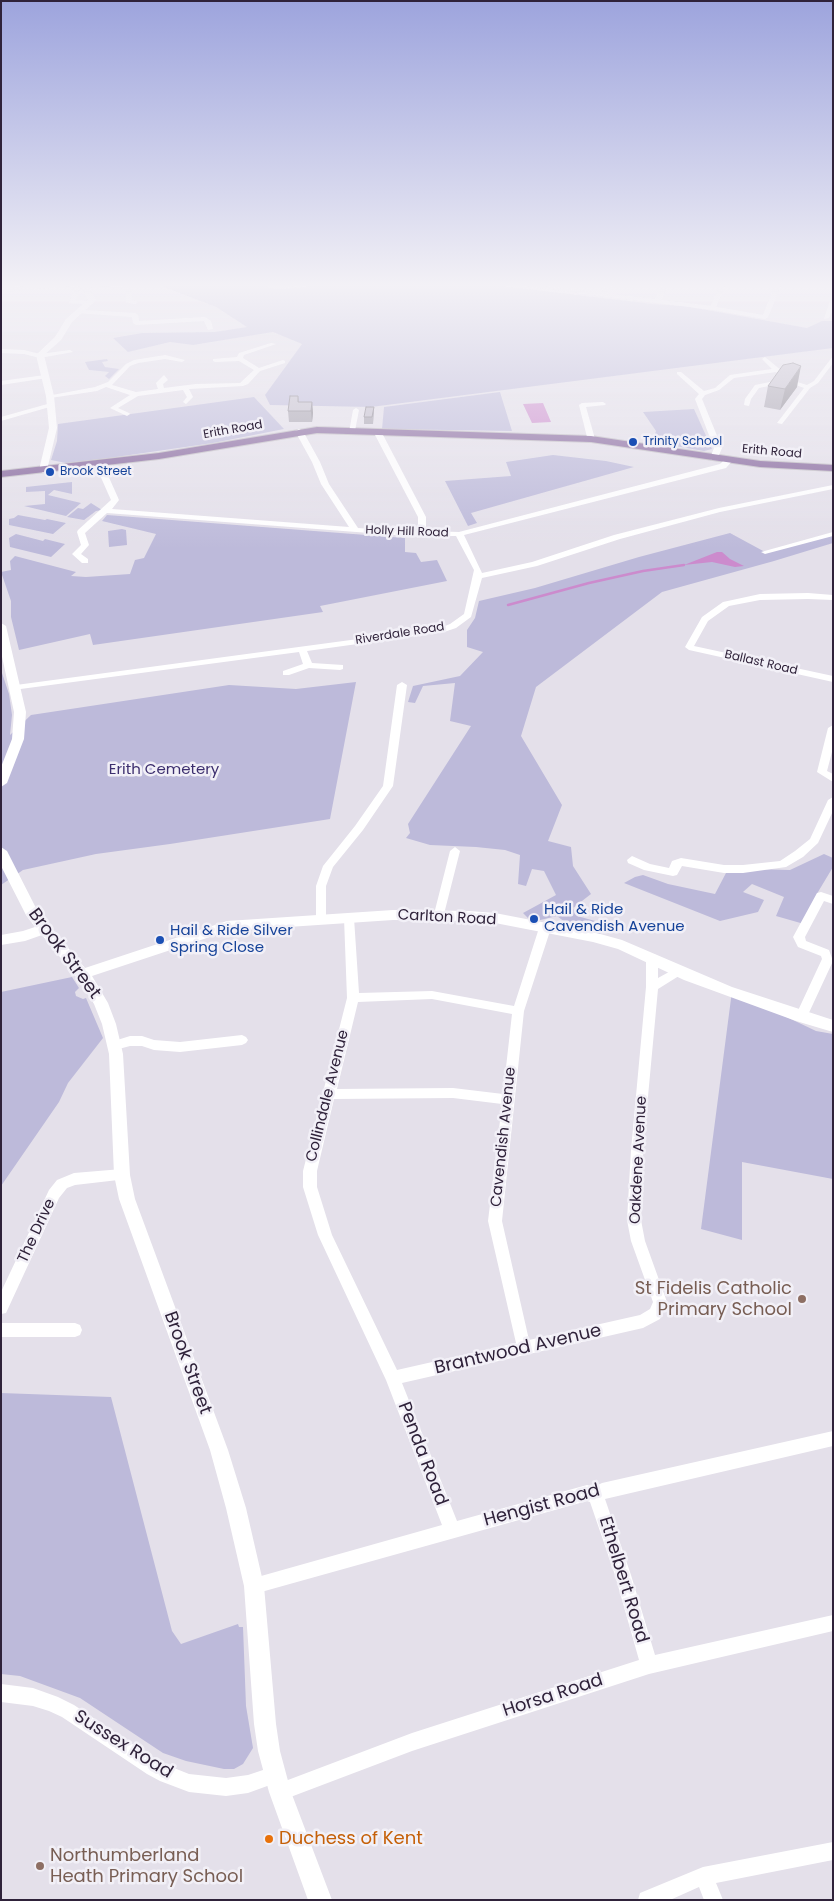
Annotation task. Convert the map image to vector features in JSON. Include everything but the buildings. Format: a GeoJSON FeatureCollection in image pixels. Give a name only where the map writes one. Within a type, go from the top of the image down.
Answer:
{"type":"FeatureCollection","features":[{"type":"Feature","properties":{"kind":"main road","name":"Erith Road"},"geometry":{"type":"LineString","coordinates":[[1,474],[99,464],[317,430],[378,433],[590,435],[714,458],[796,467],[833,468]]}},
{"type":"Feature","properties":{"kind":"street"},"geometry":{"type":"LineString","coordinates":[[43,470],[52,434],[51,401],[45,372]]}},
{"type":"Feature","properties":{"kind":"street"},"geometry":{"type":"LineString","coordinates":[[1,419],[51,401],[105,385],[122,372]]}},
{"type":"Feature","properties":{"kind":"street"},"geometry":{"type":"LineString","coordinates":[[105,385],[136,394],[205,385],[232,386],[244,384],[256,372]]}},
{"type":"Feature","properties":{"kind":"street"},"geometry":{"type":"LineString","coordinates":[[714,458],[718,448],[698,399],[703,394],[717,389],[732,376],[764,372]]}},
{"type":"Feature","properties":{"kind":"street"},"geometry":{"type":"LineString","coordinates":[[779,372],[790,380],[808,387]]}},
{"type":"Feature","properties":{"kind":"street"},"geometry":{"type":"LineString","coordinates":[[780,423],[808,387],[814,384],[823,372]]}},
{"type":"Feature","properties":{"kind":"street"},"geometry":{"type":"LineString","coordinates":[[679,373],[695,389],[703,394]]}},
{"type":"Feature","properties":{"kind":"street"},"geometry":{"type":"LineString","coordinates":[[1,384],[45,377]]}},
{"type":"Feature","properties":{"kind":"street"},"geometry":{"type":"LineString","coordinates":[[162,391],[159,384],[165,380],[164,377]]}},
{"type":"Feature","properties":{"kind":"street"},"geometry":{"type":"LineString","coordinates":[[204,377],[201,379],[205,385]]}},
{"type":"Feature","properties":{"kind":"street"},"geometry":{"type":"LineString","coordinates":[[748,405],[748,399],[756,386],[790,380]]}},
{"type":"Feature","properties":{"kind":"street"},"geometry":{"type":"LineString","coordinates":[[185,387],[190,397],[186,402]]}},
{"type":"Feature","properties":{"kind":"street"},"geometry":{"type":"LineString","coordinates":[[127,414],[113,408],[136,394]]}},
{"type":"Feature","properties":{"kind":"street"},"geometry":{"type":"LineString","coordinates":[[590,435],[582,405],[603,404]]}},
{"type":"Feature","properties":{"kind":"street"},"geometry":{"type":"LineString","coordinates":[[351,431],[356,410]]}},
{"type":"Feature","properties":{"kind":"street"},"geometry":{"type":"LineString","coordinates":[[299,432],[316,462],[325,484],[355,530]]}},
{"type":"Feature","properties":{"kind":"street"},"geometry":{"type":"LineString","coordinates":[[378,433],[422,517],[422,535]]}},
{"type":"Feature","properties":{"kind":"street","name":"Holly Hill Road"},"geometry":{"type":"LineString","coordinates":[[106,511],[422,535],[459,534],[676,476],[723,466],[729,460]]}},
{"type":"Feature","properties":{"kind":"street"},"geometry":{"type":"LineString","coordinates":[[85,561],[76,554],[84,545],[81,532],[114,503],[114,498],[99,464]]}},
{"type":"Feature","properties":{"kind":"street"},"geometry":{"type":"LineString","coordinates":[[459,534],[478,570],[478,576],[534,564],[617,537],[719,510],[833,487]]}},
{"type":"Feature","properties":{"kind":"street"},"geometry":{"type":"LineString","coordinates":[[765,552],[833,534]]}},
{"type":"Feature","properties":{"kind":"street","name":"Riverdale Road"},"geometry":{"type":"LineString","coordinates":[[16,688],[441,630],[453,626],[468,615],[478,576]]}},
{"type":"Feature","properties":{"kind":"street","name":"Ballast Road"},"geometry":{"type":"LineString","coordinates":[[833,598],[808,596],[760,597],[726,604],[705,620],[689,647],[833,679]]}},
{"type":"Feature","properties":{"kind":"street"},"geometry":{"type":"LineString","coordinates":[[1,626],[20,712],[18,738],[1,783]]}},
{"type":"Feature","properties":{"kind":"street"},"geometry":{"type":"LineString","coordinates":[[302,649],[308,665]]}},
{"type":"Feature","properties":{"kind":"street"},"geometry":{"type":"LineString","coordinates":[[286,673],[308,665],[340,667]]}},
{"type":"Feature","properties":{"kind":"street"},"geometry":{"type":"LineString","coordinates":[[321,919],[321,886],[328,866],[359,828],[388,786],[402,686]]}},
{"type":"Feature","properties":{"kind":"street"},"geometry":{"type":"LineString","coordinates":[[833,728],[822,772],[833,779]]}},
{"type":"Feature","properties":{"kind":"street"},"geometry":{"type":"LineString","coordinates":[[632,860],[648,867],[673,872],[676,864],[681,862],[724,869],[743,869],[782,864],[799,854],[814,840],[833,800]]}},
{"type":"Feature","properties":{"kind":"street","name":"Brook Street"},"geometry":{"type":"LineString","coordinates":[[1,851],[18,888],[44,929],[81,974],[101,1003],[115,1045],[122,1175],[127,1199],[219,1450],[238,1517],[254,1586],[265,1724],[277,1784],[320,1900]]}},
{"type":"Feature","properties":{"kind":"street"},"geometry":{"type":"LineString","coordinates":[[439,914],[455,851]]}},
{"type":"Feature","properties":{"kind":"street"},"geometry":{"type":"LineString","coordinates":[[801,1018],[828,959],[824,953],[802,944],[799,937],[821,896],[833,900]]}},
{"type":"Feature","properties":{"kind":"street","name":"Carlton Road"},"geometry":{"type":"LineString","coordinates":[[81,974],[227,926],[321,919],[439,914],[495,918],[622,945],[678,971],[801,1018],[833,1026]]}},
{"type":"Feature","properties":{"kind":"street","name":"Collindale Avenue"},"geometry":{"type":"LineString","coordinates":[[349,918],[353,998],[310,1171],[310,1187],[325,1236],[393,1378]]}},
{"type":"Feature","properties":{"kind":"street","name":"Cavendish Avenue"},"geometry":{"type":"LineString","coordinates":[[524,1348],[495,1221],[518,1011],[545,928]]}},
{"type":"Feature","properties":{"kind":"street"},"geometry":{"type":"LineString","coordinates":[[1,940],[25,936],[44,929]]}},
{"type":"Feature","properties":{"kind":"street","name":"Oakdene Avenue"},"geometry":{"type":"LineString","coordinates":[[643,1322],[656,1314],[660,1302],[638,1241],[634,1220],[637,1150],[652,987],[652,958]]}},
{"type":"Feature","properties":{"kind":"street"},"geometry":{"type":"LineString","coordinates":[[652,987],[678,971]]}},
{"type":"Feature","properties":{"kind":"street"},"geometry":{"type":"LineString","coordinates":[[353,998],[432,995],[518,1011]]}},
{"type":"Feature","properties":{"kind":"street"},"geometry":{"type":"LineString","coordinates":[[115,1045],[142,1041],[154,1045],[180,1047],[242,1040]]}},
{"type":"Feature","properties":{"kind":"street"},"geometry":{"type":"LineString","coordinates":[[330,1094],[443,1093],[508,1100]]}},
{"type":"Feature","properties":{"kind":"street","name":"The Drive"},"geometry":{"type":"LineString","coordinates":[[1,1308],[54,1194],[62,1184],[74,1179],[122,1175]]}},
{"type":"Feature","properties":{"kind":"street","name":"Brantwood Avenue"},"geometry":{"type":"LineString","coordinates":[[393,1378],[643,1322]]}},
{"type":"Feature","properties":{"kind":"street"},"geometry":{"type":"LineString","coordinates":[[1,1330],[75,1330]]}},
{"type":"Feature","properties":{"kind":"street","name":"Penda Road"},"geometry":{"type":"LineString","coordinates":[[393,1378],[452,1530]]}},
{"type":"Feature","properties":{"kind":"street","name":"Hengist Road"},"geometry":{"type":"LineString","coordinates":[[254,1586],[588,1493],[596,1496],[602,1491],[833,1438]]}},
{"type":"Feature","properties":{"kind":"street","name":"Ethelbert Road"},"geometry":{"type":"LineString","coordinates":[[596,1496],[623,1575],[648,1665]]}},
{"type":"Feature","properties":{"kind":"street","name":"Horsa Road"},"geometry":{"type":"LineString","coordinates":[[277,1784],[648,1665],[833,1623]]}},
{"type":"Feature","properties":{"kind":"street","name":"Sussex Road"},"geometry":{"type":"LineString","coordinates":[[1,1693],[33,1697],[68,1711],[166,1776],[189,1783],[226,1787],[248,1784],[277,1784]]}},
{"type":"Feature","properties":{"kind":"street"},"geometry":{"type":"LineString","coordinates":[[646,1900],[703,1876],[833,1852]]}},
{"type":"Feature","properties":{"kind":"street"},"geometry":{"type":"LineString","coordinates":[[703,1876],[714,1900]]}},
{"type":"Feature","properties":{"kind":"green space"},"geometry":{"type":"Polygon","coordinates":[[[106,372],[116,372],[109,379],[105,376],[109,372],[106,372]]]}},
{"type":"Feature","properties":{"kind":"green space"},"geometry":{"type":"Polygon","coordinates":[[[282,372],[647,372],[371,407],[270,405],[265,395],[282,372]]]}},
{"type":"Feature","properties":{"kind":"green space"},"geometry":{"type":"Polygon","coordinates":[[[500,392],[512,431],[382,429],[384,407],[500,392]]]}},
{"type":"Feature","properties":{"kind":"green space"},"geometry":{"type":"Polygon","coordinates":[[[254,397],[284,429],[213,443],[109,458],[66,463],[51,460],[57,441],[58,424],[254,397]]]}},
{"type":"Feature","properties":{"kind":"green space"},"geometry":{"type":"Polygon","coordinates":[[[694,409],[712,449],[704,451],[652,442],[656,431],[643,412],[694,409]]]}},
{"type":"Feature","properties":{"kind":"green space"},"geometry":{"type":"Polygon","coordinates":[[[553,455],[606,461],[634,467],[471,513],[477,523],[468,526],[445,481],[511,476],[506,462],[553,455]]]}},
{"type":"Feature","properties":{"kind":"green space"},"geometry":{"type":"Polygon","coordinates":[[[72,482],[72,494],[54,490],[48,495],[81,503],[66,516],[24,506],[45,504],[45,491],[26,492],[26,487],[72,482]]]}},
{"type":"Feature","properties":{"kind":"green space"},"geometry":{"type":"Polygon","coordinates":[[[91,503],[102,510],[96,511],[84,520],[67,517],[78,508],[83,509],[91,503]]]}},
{"type":"Feature","properties":{"kind":"green space"},"geometry":{"type":"Polygon","coordinates":[[[18,515],[66,523],[53,534],[9,525],[9,519],[18,515]]]}},
{"type":"Feature","properties":{"kind":"green space"},"geometry":{"type":"Polygon","coordinates":[[[107,515],[405,538],[405,552],[416,553],[421,562],[437,560],[447,581],[320,606],[323,612],[93,645],[90,634],[19,650],[11,617],[11,601],[1,572],[11,570],[10,561],[15,556],[76,572],[71,576],[86,577],[130,574],[135,560],[144,558],[156,534],[102,521],[107,515]]]}},
{"type":"Feature","properties":{"kind":"green space"},"geometry":{"type":"Polygon","coordinates":[[[126,530],[127,545],[109,547],[108,531],[126,530]]]}},
{"type":"Feature","properties":{"kind":"green space"},"geometry":{"type":"Polygon","coordinates":[[[730,533],[765,552],[833,534],[833,543],[662,592],[536,687],[521,736],[562,805],[548,841],[571,847],[573,866],[591,894],[573,908],[577,916],[617,927],[597,935],[574,929],[557,916],[532,922],[523,913],[556,895],[544,871],[532,869],[526,886],[518,884],[520,855],[505,850],[430,845],[406,838],[410,833],[408,824],[471,726],[450,721],[455,683],[423,686],[415,703],[408,702],[413,686],[460,676],[483,652],[467,647],[467,630],[475,618],[479,601],[535,588],[639,557],[730,533]]]}},
{"type":"Feature","properties":{"kind":"green space"},"geometry":{"type":"Polygon","coordinates":[[[16,534],[65,544],[51,557],[10,547],[9,538],[16,534]]]}},
{"type":"Feature","properties":{"kind":"green space","name":"Erith Cemetery"},"geometry":{"type":"Polygon","coordinates":[[[1,670],[9,694],[12,715],[10,735],[31,715],[229,685],[296,689],[356,682],[330,819],[96,854],[23,870],[1,885],[1,670]]]}},
{"type":"Feature","properties":{"kind":"green space"},"geometry":{"type":"Polygon","coordinates":[[[824,854],[833,858],[833,867],[818,892],[804,924],[776,916],[784,897],[752,884],[743,892],[764,900],[758,912],[720,921],[624,883],[643,875],[668,884],[715,894],[726,873],[752,869],[790,870],[824,854]]]}},
{"type":"Feature","properties":{"kind":"green space"},"geometry":{"type":"Polygon","coordinates":[[[72,977],[79,988],[75,992],[76,996],[83,999],[86,998],[103,1038],[68,1083],[59,1102],[1,1186],[1,992],[72,977]]]}},
{"type":"Feature","properties":{"kind":"green space"},"geometry":{"type":"Polygon","coordinates":[[[732,991],[816,1031],[833,1034],[833,1179],[742,1162],[742,1240],[701,1229],[732,991]]]}},
{"type":"Feature","properties":{"kind":"green space"},"geometry":{"type":"Polygon","coordinates":[[[1,1393],[111,1397],[172,1631],[181,1644],[238,1624],[239,1627],[243,1627],[246,1706],[253,1748],[243,1764],[234,1769],[224,1769],[186,1761],[163,1753],[80,1698],[20,1676],[1,1674],[1,1393]]]}},
{"type":"Feature","properties":{"kind":"shaded area"},"geometry":{"type":"Polygon","coordinates":[[[543,403],[551,422],[532,423],[523,404],[543,403]]]}},
{"type":"Feature","properties":{"kind":"shaded area"},"geometry":{"type":"Polygon","coordinates":[[[717,552],[722,552],[730,559],[744,566],[735,567],[712,562],[684,565],[717,552]]]}},
{"type":"Feature","properties":{"kind":"waterway"},"geometry":{"type":"LineString","coordinates":[[508,605],[589,583],[643,571],[684,565]]}},
{"type":"Feature","properties":{"kind":"place","name":"Trinity School"},"geometry":{"type":"Point","coordinates":[633,442]}},
{"type":"Feature","properties":{"kind":"place","name":"Brook Street"},"geometry":{"type":"Point","coordinates":[50,472]}},
{"type":"Feature","properties":{"kind":"place","name":"Hail & Ride Cavendish Avenue"},"geometry":{"type":"Point","coordinates":[534,919]}},
{"type":"Feature","properties":{"kind":"place","name":"Hail & Ride Silver Spring Close"},"geometry":{"type":"Point","coordinates":[160,940]}},
{"type":"Feature","properties":{"kind":"place","name":"St Fidelis Catholic Primary School"},"geometry":{"type":"Point","coordinates":[802,1299]}},
{"type":"Feature","properties":{"kind":"place","name":"Duchess of Kent"},"geometry":{"type":"Point","coordinates":[269,1839]}},
{"type":"Feature","properties":{"kind":"place","name":"Northumberland Heath Primary School"},"geometry":{"type":"Point","coordinates":[40,1866]}}]}
